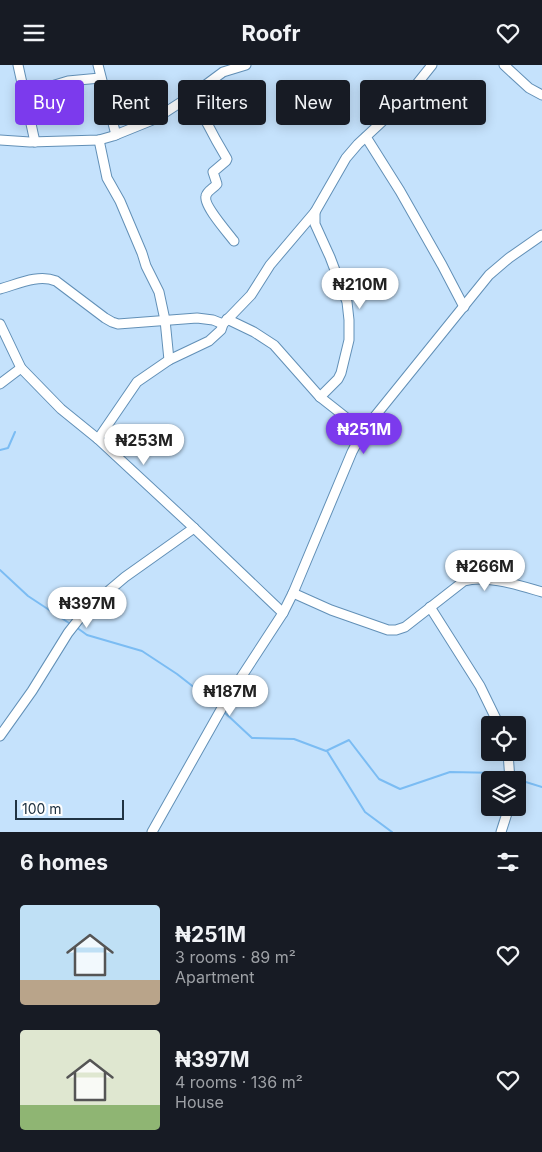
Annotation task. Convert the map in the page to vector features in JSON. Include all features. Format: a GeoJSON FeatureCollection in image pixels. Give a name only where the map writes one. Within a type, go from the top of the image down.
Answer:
{"type":"FeatureCollection","features":[{"type":"Feature","properties":{"kind":"street"},"geometry":{"type":"LineString","coordinates":[[18,65],[22,80]]}},
{"type":"Feature","properties":{"kind":"street"},"geometry":{"type":"LineString","coordinates":[[98,65],[116,135]]}},
{"type":"Feature","properties":{"kind":"street"},"geometry":{"type":"LineString","coordinates":[[212,80],[223,72],[246,65]]}},
{"type":"Feature","properties":{"kind":"street"},"geometry":{"type":"LineString","coordinates":[[98,439],[137,382],[169,360],[209,341],[221,330],[225,321],[251,295],[270,265],[315,211],[346,159],[358,144],[400,105],[432,65]]}},
{"type":"Feature","properties":{"kind":"street"},"geometry":{"type":"LineString","coordinates":[[504,65],[529,88],[542,95]]}},
{"type":"Feature","properties":{"kind":"street"},"geometry":{"type":"LineString","coordinates":[[79,80],[100,78]]}},
{"type":"Feature","properties":{"kind":"street"},"geometry":{"type":"LineString","coordinates":[[0,140],[35,142],[99,140],[155,119],[178,104]]}},
{"type":"Feature","properties":{"kind":"street"},"geometry":{"type":"LineString","coordinates":[[31,125],[35,142]]}},
{"type":"Feature","properties":{"kind":"street"},"geometry":{"type":"LineString","coordinates":[[208,125],[227,159],[213,172],[217,184],[206,196],[206,201],[222,227],[234,241]]}},
{"type":"Feature","properties":{"kind":"street"},"geometry":{"type":"LineString","coordinates":[[366,137],[400,191],[464,307]]}},
{"type":"Feature","properties":{"kind":"street"},"geometry":{"type":"LineString","coordinates":[[99,140],[107,178],[120,201],[146,266],[159,292],[165,320],[169,360]]}},
{"type":"Feature","properties":{"kind":"street"},"geometry":{"type":"LineString","coordinates":[[315,211],[315,224],[347,301],[350,320],[349,341],[341,373],[338,379],[320,397]]}},
{"type":"Feature","properties":{"kind":"street"},"geometry":{"type":"LineString","coordinates":[[152,832],[227,699],[293,593],[352,452],[364,431],[489,275],[509,258],[542,235]]}},
{"type":"Feature","properties":{"kind":"street"},"geometry":{"type":"LineString","coordinates":[[0,289],[38,278],[50,279],[56,281],[104,318],[118,324],[197,318],[225,321],[254,332],[274,345],[320,397],[364,431]]}},
{"type":"Feature","properties":{"kind":"street"},"geometry":{"type":"LineString","coordinates":[[0,324],[20,368],[61,409],[98,439],[194,528],[282,613]]}},
{"type":"Feature","properties":{"kind":"street"},"geometry":{"type":"LineString","coordinates":[[0,384],[20,368]]}},
{"type":"Feature","properties":{"kind":"street"},"geometry":{"type":"LineString","coordinates":[[0,736],[32,691],[68,633],[86,610],[125,577],[194,528]]}},
{"type":"Feature","properties":{"kind":"street"},"geometry":{"type":"LineString","coordinates":[[293,593],[332,610],[388,630],[396,630],[405,627],[464,581],[471,579],[506,582],[542,592]]}},
{"type":"Feature","properties":{"kind":"street"},"geometry":{"type":"LineString","coordinates":[[430,607],[480,686],[495,716]]}},
{"type":"Feature","properties":{"kind":"street"},"geometry":{"type":"LineString","coordinates":[[501,832],[506,816]]}},
{"type":"Feature","properties":{"kind":"waterway"},"geometry":{"type":"LineString","coordinates":[[0,450],[8,448],[15,432]]}},
{"type":"Feature","properties":{"kind":"waterway"},"geometry":{"type":"LineString","coordinates":[[0,570],[28,596],[72,625]]}},
{"type":"Feature","properties":{"kind":"waterway"},"geometry":{"type":"LineString","coordinates":[[76,627],[87,635],[142,651],[177,674],[218,706]]}},
{"type":"Feature","properties":{"kind":"waterway"},"geometry":{"type":"LineString","coordinates":[[223,711],[252,738],[294,739],[326,751],[349,740],[379,779],[400,789],[450,772],[481,773]]}},
{"type":"Feature","properties":{"kind":"waterway"},"geometry":{"type":"LineString","coordinates":[[327,751],[365,812],[392,832]]}},
{"type":"Feature","properties":{"kind":"waterway"},"geometry":{"type":"LineString","coordinates":[[526,782],[542,787]]}}]}
